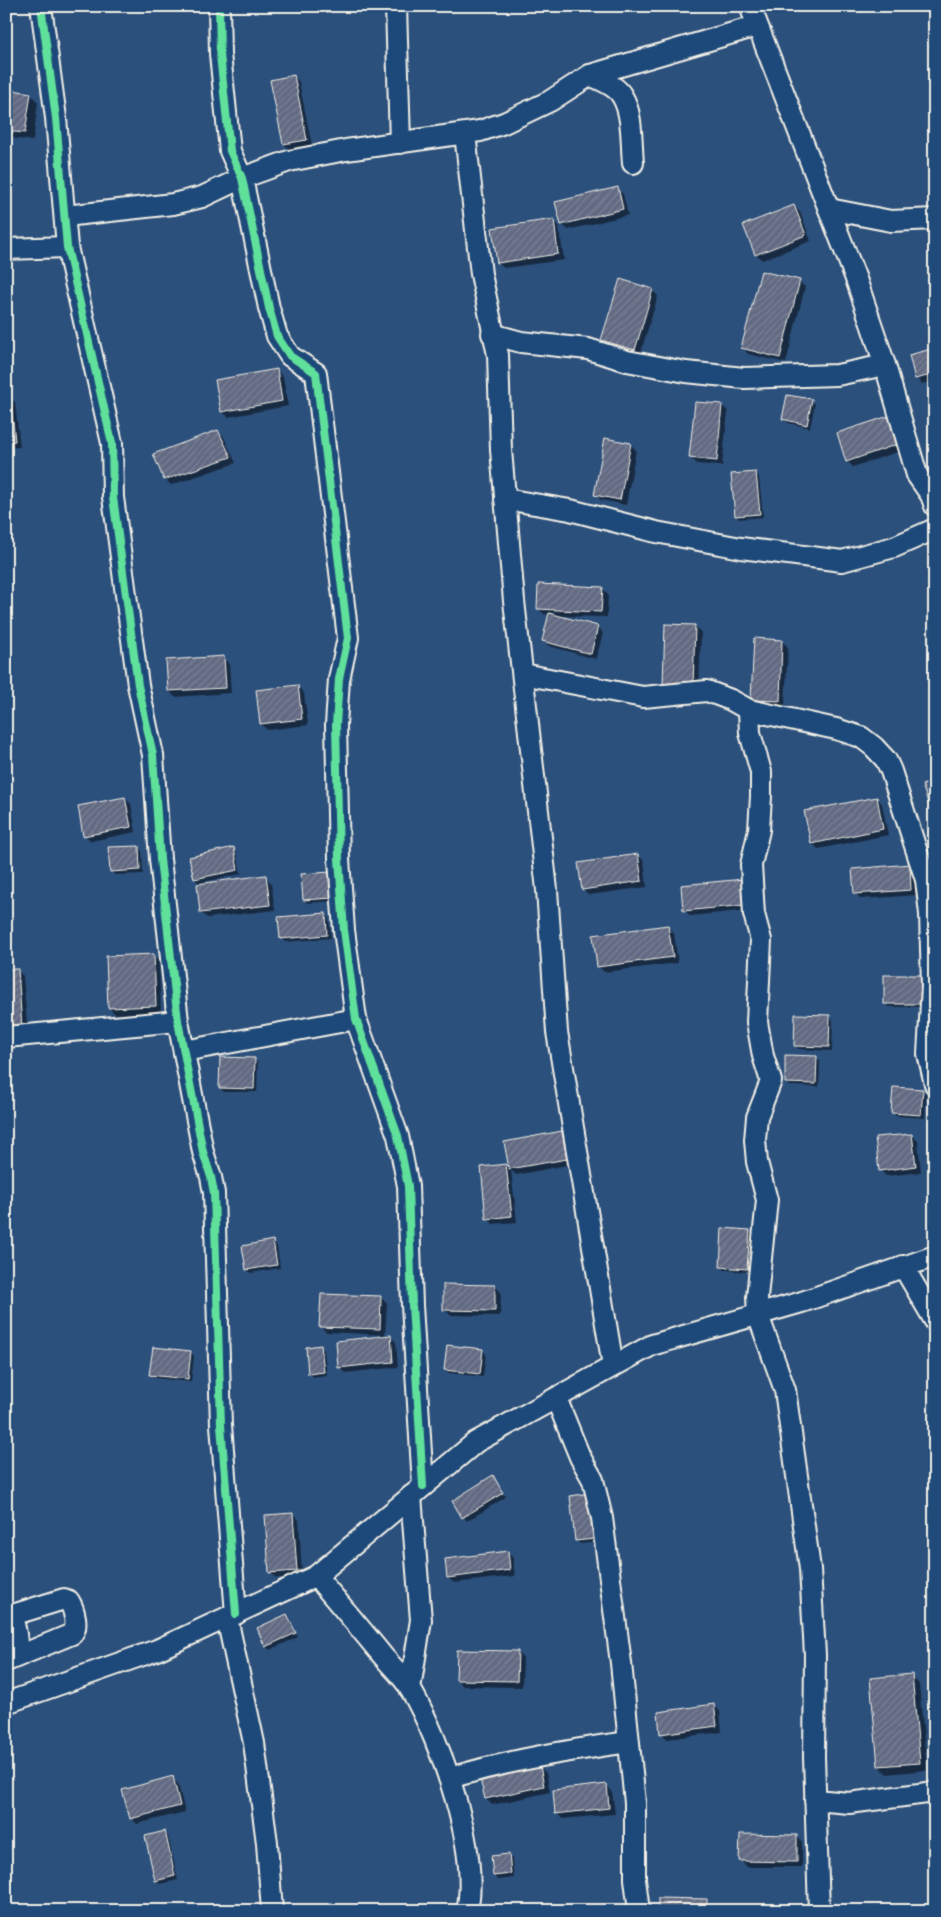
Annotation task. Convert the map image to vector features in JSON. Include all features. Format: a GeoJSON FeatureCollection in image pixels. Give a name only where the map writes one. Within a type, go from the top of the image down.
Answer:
{"type":"FeatureCollection","features":[{"type":"Feature","properties":{"kind":"street"},"geometry":{"type":"LineString","coordinates":[[41,6],[67,247],[112,443],[113,497],[138,685],[153,755],[160,859],[178,1021],[203,1152],[214,1193],[221,1426],[232,1616],[254,1743],[267,1843],[272,1911]]}},
{"type":"Feature","properties":{"kind":"street"},"geometry":{"type":"LineString","coordinates":[[218,6],[224,108],[230,151],[242,178],[269,308],[277,336],[290,356],[316,373],[348,638],[339,679],[336,725],[340,799],[339,859],[344,930],[356,1019],[398,1136],[408,1186],[421,1620],[410,1689]]}},
{"type":"Feature","properties":{"kind":"street"},"geometry":{"type":"LineString","coordinates":[[396,6],[400,143]]}},
{"type":"Feature","properties":{"kind":"street"},"geometry":{"type":"LineString","coordinates":[[750,6],[829,208],[885,365],[917,475],[935,506]]}},
{"type":"Feature","properties":{"kind":"street"},"geometry":{"type":"LineString","coordinates":[[65,216],[173,204],[202,197],[242,178],[289,161],[346,150],[465,134],[504,123],[550,101],[590,75],[757,26]]}},
{"type":"Feature","properties":{"kind":"street"},"geometry":{"type":"LineString","coordinates":[[590,75],[609,84],[622,95],[628,114],[633,163]]}},
{"type":"Feature","properties":{"kind":"street"},"geometry":{"type":"LineString","coordinates":[[465,134],[481,274],[492,334],[498,355],[505,499],[514,601],[547,890],[557,1032],[613,1366]]}},
{"type":"Feature","properties":{"kind":"street"},"geometry":{"type":"LineString","coordinates":[[829,208],[891,222],[935,219]]}},
{"type":"Feature","properties":{"kind":"street"},"geometry":{"type":"LineString","coordinates":[[6,249],[67,247]]}},
{"type":"Feature","properties":{"kind":"street"},"geometry":{"type":"LineString","coordinates":[[492,334],[521,342],[588,349],[627,361],[686,372],[744,378],[837,375],[885,365]]}},
{"type":"Feature","properties":{"kind":"street"},"geometry":{"type":"LineString","coordinates":[[505,499],[570,510],[656,532],[741,548],[842,561],[894,547],[935,529]]}},
{"type":"Feature","properties":{"kind":"street"},"geometry":{"type":"LineString","coordinates":[[523,674],[643,697],[707,691],[731,700],[749,710],[836,728],[861,737],[874,748],[886,760],[926,880],[930,914],[932,986],[928,1054],[935,1084]]}},
{"type":"Feature","properties":{"kind":"street"},"geometry":{"type":"LineString","coordinates":[[749,710],[750,733],[761,772],[762,796],[759,830],[751,865],[754,914],[762,940],[757,1022],[771,1081],[757,1117],[755,1140],[767,1200],[758,1315],[785,1390],[810,1569],[815,1655],[815,1800],[819,1911]]}},
{"type":"Feature","properties":{"kind":"street"},"geometry":{"type":"LineString","coordinates":[[184,1051],[356,1019]]}},
{"type":"Feature","properties":{"kind":"street"},"geometry":{"type":"LineString","coordinates":[[6,1037],[178,1021]]}},
{"type":"Feature","properties":{"kind":"street"},"geometry":{"type":"LineString","coordinates":[[6,1703],[157,1650],[316,1576],[476,1442],[652,1345],[802,1302],[935,1256]]}},
{"type":"Feature","properties":{"kind":"street"},"geometry":{"type":"LineString","coordinates":[[903,1266],[935,1321]]}},
{"type":"Feature","properties":{"kind":"street"},"geometry":{"type":"LineString","coordinates":[[556,1398],[580,1457],[593,1480],[602,1518],[635,1803],[636,1879],[639,1911]]}},
{"type":"Feature","properties":{"kind":"street"},"geometry":{"type":"LineString","coordinates":[[316,1576],[410,1689],[446,1766],[468,1854],[470,1895],[467,1911]]}},
{"type":"Feature","properties":{"kind":"street"},"geometry":{"type":"LineString","coordinates":[[6,1618],[64,1599],[72,1605],[76,1624],[72,1634],[8,1660]]}},
{"type":"Feature","properties":{"kind":"street"},"geometry":{"type":"LineString","coordinates":[[6,1618],[14,1624],[18,1642],[15,1654],[8,1660]]}},
{"type":"Feature","properties":{"kind":"street"},"geometry":{"type":"LineString","coordinates":[[449,1778],[500,1763],[554,1752],[628,1742]]}},
{"type":"Feature","properties":{"kind":"street"},"geometry":{"type":"LineString","coordinates":[[815,1800],[849,1803],[935,1792]]}},
{"type":"Feature","properties":{"kind":"building"},"geometry":{"type":"Polygon","coordinates":[[[294,75],[307,140],[283,144],[270,80],[294,75]]]}},
{"type":"Feature","properties":{"kind":"building"},"geometry":{"type":"Polygon","coordinates":[[[6,89],[31,93],[25,133],[6,131],[6,89]]]}},
{"type":"Feature","properties":{"kind":"building"},"geometry":{"type":"Polygon","coordinates":[[[618,187],[623,209],[561,225],[555,202],[618,187]]]}},
{"type":"Feature","properties":{"kind":"building"},"geometry":{"type":"Polygon","coordinates":[[[794,205],[806,235],[755,255],[743,225],[794,205]]]}},
{"type":"Feature","properties":{"kind":"building"},"geometry":{"type":"Polygon","coordinates":[[[554,219],[558,254],[497,263],[492,228],[554,219]]]}},
{"type":"Feature","properties":{"kind":"building"},"geometry":{"type":"Polygon","coordinates":[[[761,271],[800,280],[780,358],[741,348],[761,271]]]}},
{"type":"Feature","properties":{"kind":"building"},"geometry":{"type":"Polygon","coordinates":[[[620,279],[653,289],[635,350],[601,340],[620,279]]]}},
{"type":"Feature","properties":{"kind":"building"},"geometry":{"type":"Polygon","coordinates":[[[935,348],[935,374],[915,379],[909,355],[935,348]]]}},
{"type":"Feature","properties":{"kind":"building"},"geometry":{"type":"Polygon","coordinates":[[[277,369],[282,401],[221,412],[215,380],[277,369]]]}},
{"type":"Feature","properties":{"kind":"building"},"geometry":{"type":"Polygon","coordinates":[[[10,395],[15,441],[6,442],[6,396],[10,395]]]}},
{"type":"Feature","properties":{"kind":"building"},"geometry":{"type":"Polygon","coordinates":[[[787,395],[812,399],[807,425],[782,419],[787,395]]]}},
{"type":"Feature","properties":{"kind":"building"},"geometry":{"type":"Polygon","coordinates":[[[695,402],[722,404],[717,461],[689,458],[695,402]]]}},
{"type":"Feature","properties":{"kind":"building"},"geometry":{"type":"Polygon","coordinates":[[[892,415],[901,443],[846,462],[837,433],[892,415]]]}},
{"type":"Feature","properties":{"kind":"building"},"geometry":{"type":"Polygon","coordinates":[[[218,430],[231,457],[164,480],[153,454],[218,430]]]}},
{"type":"Feature","properties":{"kind":"building"},"geometry":{"type":"Polygon","coordinates":[[[605,438],[631,443],[620,500],[594,495],[605,438]]]}},
{"type":"Feature","properties":{"kind":"building"},"geometry":{"type":"Polygon","coordinates":[[[756,472],[760,514],[735,516],[731,474],[756,472]]]}},
{"type":"Feature","properties":{"kind":"building"},"geometry":{"type":"Polygon","coordinates":[[[538,584],[603,587],[601,612],[537,609],[538,584]]]}},
{"type":"Feature","properties":{"kind":"building"},"geometry":{"type":"Polygon","coordinates":[[[549,613],[598,626],[591,654],[542,641],[549,613]]]}},
{"type":"Feature","properties":{"kind":"building"},"geometry":{"type":"Polygon","coordinates":[[[665,624],[695,625],[693,687],[663,686],[665,624]]]}},
{"type":"Feature","properties":{"kind":"building"},"geometry":{"type":"Polygon","coordinates":[[[754,638],[782,640],[780,701],[751,700],[754,638]]]}},
{"type":"Feature","properties":{"kind":"building"},"geometry":{"type":"Polygon","coordinates":[[[224,656],[226,688],[168,691],[166,660],[224,656]]]}},
{"type":"Feature","properties":{"kind":"building"},"geometry":{"type":"Polygon","coordinates":[[[298,685],[302,719],[260,724],[256,690],[298,685]]]}},
{"type":"Feature","properties":{"kind":"building"},"geometry":{"type":"Polygon","coordinates":[[[935,781],[935,806],[930,808],[922,785],[935,781]]]}},
{"type":"Feature","properties":{"kind":"building"},"geometry":{"type":"Polygon","coordinates":[[[125,797],[131,827],[83,836],[78,806],[125,797]]]}},
{"type":"Feature","properties":{"kind":"building"},"geometry":{"type":"Polygon","coordinates":[[[877,797],[883,829],[811,844],[804,811],[877,797]]]}},
{"type":"Feature","properties":{"kind":"building"},"geometry":{"type":"Polygon","coordinates":[[[139,846],[140,870],[110,872],[108,847],[139,846]]]}},
{"type":"Feature","properties":{"kind":"building"},"geometry":{"type":"Polygon","coordinates":[[[234,847],[238,870],[194,879],[189,857],[234,847]]]}},
{"type":"Feature","properties":{"kind":"building"},"geometry":{"type":"Polygon","coordinates":[[[638,854],[642,881],[582,890],[578,863],[638,854]]]}},
{"type":"Feature","properties":{"kind":"building"},"geometry":{"type":"Polygon","coordinates":[[[910,864],[911,890],[854,894],[852,869],[910,864]]]}},
{"type":"Feature","properties":{"kind":"building"},"geometry":{"type":"Polygon","coordinates":[[[331,872],[333,898],[303,900],[301,874],[331,872]]]}},
{"type":"Feature","properties":{"kind":"building"},"geometry":{"type":"Polygon","coordinates":[[[266,875],[270,905],[200,913],[197,884],[266,875]]]}},
{"type":"Feature","properties":{"kind":"building"},"geometry":{"type":"Polygon","coordinates":[[[744,879],[746,905],[683,911],[681,885],[744,879]]]}},
{"type":"Feature","properties":{"kind":"building"},"geometry":{"type":"Polygon","coordinates":[[[326,913],[327,935],[280,939],[278,917],[326,913]]]}},
{"type":"Feature","properties":{"kind":"building"},"geometry":{"type":"Polygon","coordinates":[[[668,925],[673,957],[597,967],[593,935],[668,925]]]}},
{"type":"Feature","properties":{"kind":"building"},"geometry":{"type":"Polygon","coordinates":[[[154,954],[156,1006],[108,1008],[106,956],[154,954]]]}},
{"type":"Feature","properties":{"kind":"building"},"geometry":{"type":"Polygon","coordinates":[[[6,969],[18,969],[22,1028],[6,1030],[6,969]]]}},
{"type":"Feature","properties":{"kind":"building"},"geometry":{"type":"Polygon","coordinates":[[[884,975],[922,975],[922,1004],[884,1004],[884,975]]]}},
{"type":"Feature","properties":{"kind":"building"},"geometry":{"type":"Polygon","coordinates":[[[795,1014],[830,1015],[829,1047],[794,1046],[795,1014]]]}},
{"type":"Feature","properties":{"kind":"building"},"geometry":{"type":"Polygon","coordinates":[[[785,1055],[817,1056],[816,1084],[785,1083],[785,1055]]]}},
{"type":"Feature","properties":{"kind":"building"},"geometry":{"type":"Polygon","coordinates":[[[220,1057],[255,1058],[254,1089],[219,1088],[220,1057]]]}},
{"type":"Feature","properties":{"kind":"building"},"geometry":{"type":"Polygon","coordinates":[[[893,1087],[923,1089],[921,1115],[891,1113],[893,1087]]]}},
{"type":"Feature","properties":{"kind":"building"},"geometry":{"type":"Polygon","coordinates":[[[562,1131],[567,1159],[509,1169],[504,1142],[562,1131]]]}},
{"type":"Feature","properties":{"kind":"building"},"geometry":{"type":"Polygon","coordinates":[[[912,1134],[916,1166],[879,1171],[875,1137],[912,1134]]]}},
{"type":"Feature","properties":{"kind":"building"},"geometry":{"type":"Polygon","coordinates":[[[506,1164],[512,1216],[486,1219],[481,1167],[506,1164]]]}},
{"type":"Feature","properties":{"kind":"building"},"geometry":{"type":"Polygon","coordinates":[[[722,1228],[750,1230],[747,1269],[720,1267],[722,1228]]]}},
{"type":"Feature","properties":{"kind":"building"},"geometry":{"type":"Polygon","coordinates":[[[273,1240],[277,1265],[246,1270],[242,1246],[273,1240]]]}},
{"type":"Feature","properties":{"kind":"building"},"geometry":{"type":"Polygon","coordinates":[[[443,1284],[495,1285],[495,1311],[443,1310],[443,1284]]]}},
{"type":"Feature","properties":{"kind":"building"},"geometry":{"type":"Polygon","coordinates":[[[321,1294],[381,1296],[380,1329],[319,1327],[321,1294]]]}},
{"type":"Feature","properties":{"kind":"building"},"geometry":{"type":"Polygon","coordinates":[[[391,1335],[393,1362],[338,1368],[336,1341],[391,1335]]]}},
{"type":"Feature","properties":{"kind":"building"},"geometry":{"type":"Polygon","coordinates":[[[321,1345],[324,1372],[308,1374],[306,1347],[321,1345]]]}},
{"type":"Feature","properties":{"kind":"building"},"geometry":{"type":"Polygon","coordinates":[[[447,1345],[483,1349],[480,1374],[444,1370],[447,1345]]]}},
{"type":"Feature","properties":{"kind":"building"},"geometry":{"type":"Polygon","coordinates":[[[153,1347],[191,1351],[188,1379],[149,1375],[153,1347]]]}},
{"type":"Feature","properties":{"kind":"building"},"geometry":{"type":"Polygon","coordinates":[[[493,1475],[503,1493],[462,1518],[452,1501],[493,1475]]]}},
{"type":"Feature","properties":{"kind":"building"},"geometry":{"type":"Polygon","coordinates":[[[590,1493],[595,1539],[575,1541],[570,1496],[590,1493]]]}},
{"type":"Feature","properties":{"kind":"building"},"geometry":{"type":"Polygon","coordinates":[[[293,1513],[297,1571],[269,1573],[265,1515],[293,1513]]]}},
{"type":"Feature","properties":{"kind":"building"},"geometry":{"type":"Polygon","coordinates":[[[508,1551],[510,1570],[447,1578],[445,1559],[508,1551]]]}},
{"type":"Feature","properties":{"kind":"building"},"geometry":{"type":"Polygon","coordinates":[[[287,1614],[296,1633],[265,1647],[257,1628],[287,1614]]]}},
{"type":"Feature","properties":{"kind":"building"},"geometry":{"type":"Polygon","coordinates":[[[457,1650],[518,1651],[517,1681],[456,1680],[457,1650]]]}},
{"type":"Feature","properties":{"kind":"building"},"geometry":{"type":"Polygon","coordinates":[[[912,1674],[920,1763],[878,1766],[870,1678],[912,1674]]]}},
{"type":"Feature","properties":{"kind":"building"},"geometry":{"type":"Polygon","coordinates":[[[714,1704],[717,1726],[660,1734],[658,1712],[714,1704]]]}},
{"type":"Feature","properties":{"kind":"building"},"geometry":{"type":"Polygon","coordinates":[[[540,1766],[544,1786],[485,1799],[480,1779],[540,1766]]]}},
{"type":"Feature","properties":{"kind":"building"},"geometry":{"type":"Polygon","coordinates":[[[173,1776],[180,1806],[130,1819],[122,1790],[173,1776]]]}},
{"type":"Feature","properties":{"kind":"building"},"geometry":{"type":"Polygon","coordinates":[[[607,1784],[609,1808],[555,1814],[553,1790],[607,1784]]]}},
{"type":"Feature","properties":{"kind":"building"},"geometry":{"type":"Polygon","coordinates":[[[165,1831],[175,1876],[155,1881],[145,1836],[165,1831]]]}},
{"type":"Feature","properties":{"kind":"building"},"geometry":{"type":"Polygon","coordinates":[[[740,1834],[797,1835],[797,1862],[739,1861],[740,1834]]]}},
{"type":"Feature","properties":{"kind":"building"},"geometry":{"type":"Polygon","coordinates":[[[509,1854],[511,1874],[493,1876],[491,1856],[509,1854]]]}},
{"type":"Feature","properties":{"kind":"building"},"geometry":{"type":"Polygon","coordinates":[[[658,1898],[707,1899],[707,1911],[658,1911],[658,1898]]]}},
{"type":"Feature","properties":{"kind":"cycle path"},"geometry":{"type":"LineString","coordinates":[[41,6],[56,118],[67,247],[112,443],[113,497],[138,685],[153,755],[160,859],[178,1021],[203,1152],[214,1193],[221,1425],[236,1614]]}},
{"type":"Feature","properties":{"kind":"cycle path"},"geometry":{"type":"LineString","coordinates":[[219,6],[220,54],[230,151],[242,178],[269,308],[277,336],[290,356],[316,373],[348,638],[339,679],[336,725],[339,859],[344,930],[356,1019],[398,1136],[408,1186],[412,1305],[423,1486]]}}]}
